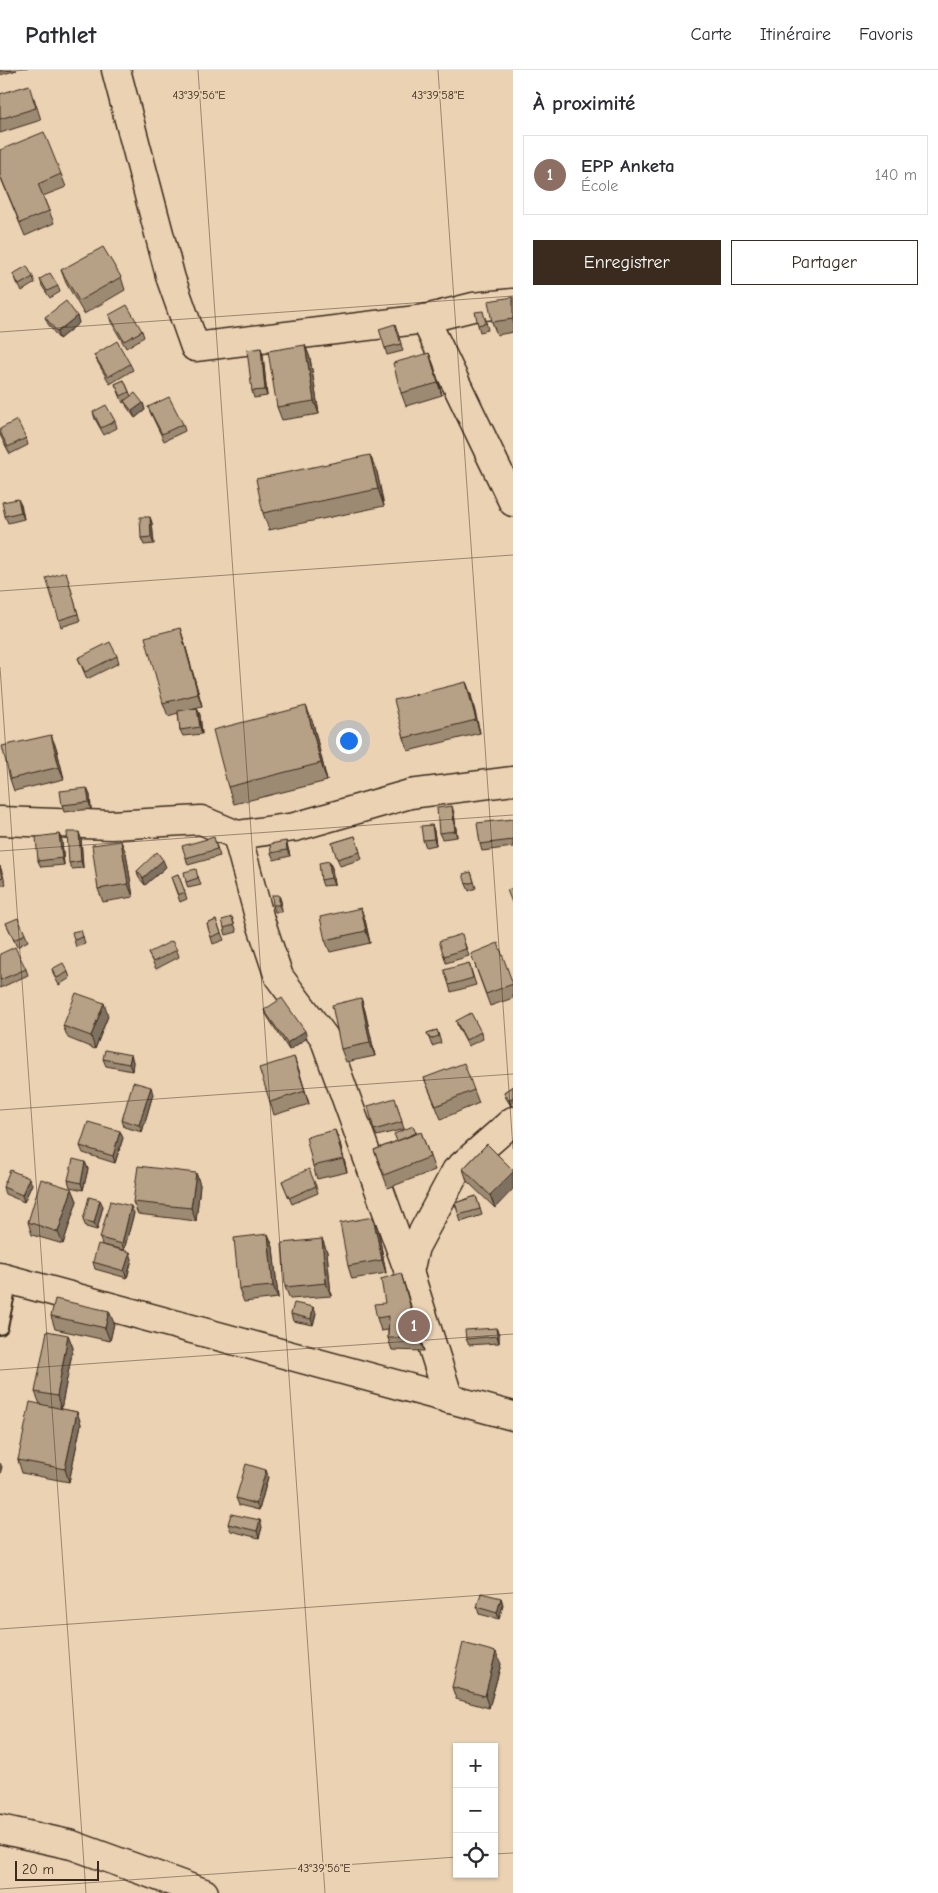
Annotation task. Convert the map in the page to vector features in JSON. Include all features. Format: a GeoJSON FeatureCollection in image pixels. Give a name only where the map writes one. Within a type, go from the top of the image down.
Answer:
{"type":"FeatureCollection","features":[{"type":"Feature","properties":{"kind":"street"},"geometry":{"type":"LineString","coordinates":[[116,70],[171,278],[195,347],[425,319],[473,307],[513,303]]}},
{"type":"Feature","properties":{"kind":"street"},"geometry":{"type":"LineString","coordinates":[[425,319],[513,502]]}},
{"type":"Feature","properties":{"kind":"street"},"geometry":{"type":"LineString","coordinates":[[0,821],[111,825],[201,820],[237,834],[294,827],[410,794],[513,781]]}},
{"type":"Feature","properties":{"kind":"street"},"geometry":{"type":"LineString","coordinates":[[237,834],[260,920],[279,977],[324,1037],[409,1272],[449,1399]]}},
{"type":"Feature","properties":{"kind":"street"},"geometry":{"type":"LineString","coordinates":[[409,1272],[415,1247],[456,1171],[513,1120]]}},
{"type":"Feature","properties":{"kind":"street"},"geometry":{"type":"LineString","coordinates":[[5,1279],[513,1416]]}},
{"type":"Feature","properties":{"kind":"street"},"geometry":{"type":"LineString","coordinates":[[0,1829],[72,1845],[204,1893]]}},
{"type":"Feature","properties":{"kind":"lane"},"geometry":{"type":"LineString","coordinates":[[0,1327],[5,1279]]}},
{"type":"Feature","properties":{"kind":"building"},"geometry":{"type":"Polygon","coordinates":[[[29,85],[36,108],[0,119],[0,94],[29,85]]]}},
{"type":"Feature","properties":{"kind":"building"},"geometry":{"type":"Polygon","coordinates":[[[44,132],[61,174],[38,184],[49,211],[20,223],[0,175],[0,150],[44,132]]]}},
{"type":"Feature","properties":{"kind":"building"},"geometry":{"type":"Polygon","coordinates":[[[103,247],[121,277],[79,301],[61,270],[103,247]]]}},
{"type":"Feature","properties":{"kind":"building"},"geometry":{"type":"Polygon","coordinates":[[[27,266],[33,277],[19,285],[13,274],[27,266]]]}},
{"type":"Feature","properties":{"kind":"building"},"geometry":{"type":"Polygon","coordinates":[[[50,273],[58,286],[47,291],[40,279],[50,273]]]}},
{"type":"Feature","properties":{"kind":"building"},"geometry":{"type":"Polygon","coordinates":[[[513,297],[513,319],[492,322],[488,301],[513,297]]]}},
{"type":"Feature","properties":{"kind":"building"},"geometry":{"type":"Polygon","coordinates":[[[66,301],[77,316],[57,332],[45,317],[66,301]]]}},
{"type":"Feature","properties":{"kind":"building"},"geometry":{"type":"Polygon","coordinates":[[[127,305],[142,331],[124,341],[109,315],[127,305]]]}},
{"type":"Feature","properties":{"kind":"building"},"geometry":{"type":"Polygon","coordinates":[[[483,311],[486,323],[478,325],[475,312],[483,311]]]}},
{"type":"Feature","properties":{"kind":"building"},"geometry":{"type":"Polygon","coordinates":[[[395,324],[401,344],[385,348],[379,329],[395,324]]]}},
{"type":"Feature","properties":{"kind":"building"},"geometry":{"type":"Polygon","coordinates":[[[117,341],[130,364],[108,377],[94,355],[117,341]]]}},
{"type":"Feature","properties":{"kind":"building"},"geometry":{"type":"Polygon","coordinates":[[[305,345],[314,401],[277,407],[268,351],[305,345]]]}},
{"type":"Feature","properties":{"kind":"building"},"geometry":{"type":"Polygon","coordinates":[[[261,348],[265,390],[252,391],[247,350],[261,348]]]}},
{"type":"Feature","properties":{"kind":"building"},"geometry":{"type":"Polygon","coordinates":[[[429,353],[438,383],[401,393],[393,363],[429,353]]]}},
{"type":"Feature","properties":{"kind":"building"},"geometry":{"type":"Polygon","coordinates":[[[124,380],[129,392],[121,396],[115,384],[124,380]]]}},
{"type":"Feature","properties":{"kind":"building"},"geometry":{"type":"Polygon","coordinates":[[[135,393],[143,403],[132,411],[124,401],[135,393]]]}},
{"type":"Feature","properties":{"kind":"building"},"geometry":{"type":"Polygon","coordinates":[[[169,397],[183,424],[162,434],[148,407],[169,397]]]}},
{"type":"Feature","properties":{"kind":"building"},"geometry":{"type":"Polygon","coordinates":[[[106,405],[115,421],[101,428],[93,412],[106,405]]]}},
{"type":"Feature","properties":{"kind":"building"},"geometry":{"type":"Polygon","coordinates":[[[17,420],[26,438],[8,447],[0,429],[17,420]]]}},
{"type":"Feature","properties":{"kind":"building"},"geometry":{"type":"Polygon","coordinates":[[[370,455],[378,489],[263,513],[256,479],[370,455]]]}},
{"type":"Feature","properties":{"kind":"building"},"geometry":{"type":"Polygon","coordinates":[[[18,499],[21,512],[5,516],[2,502],[18,499]]]}},
{"type":"Feature","properties":{"kind":"building"},"geometry":{"type":"Polygon","coordinates":[[[140,517],[150,517],[151,537],[141,538],[140,517]]]}},
{"type":"Feature","properties":{"kind":"building"},"geometry":{"type":"Polygon","coordinates":[[[66,572],[78,614],[59,620],[46,578],[66,572]]]}},
{"type":"Feature","properties":{"kind":"building"},"geometry":{"type":"Polygon","coordinates":[[[180,628],[198,694],[163,703],[145,637],[180,628]]]}},
{"type":"Feature","properties":{"kind":"building"},"geometry":{"type":"Polygon","coordinates":[[[110,642],[117,656],[85,672],[78,658],[110,642]]]}},
{"type":"Feature","properties":{"kind":"building"},"geometry":{"type":"Polygon","coordinates":[[[466,682],[476,720],[404,738],[394,700],[466,682]]]}},
{"type":"Feature","properties":{"kind":"building"},"geometry":{"type":"Polygon","coordinates":[[[306,706],[321,763],[228,787],[213,730],[306,706]]]}},
{"type":"Feature","properties":{"kind":"building"},"geometry":{"type":"Polygon","coordinates":[[[197,708],[200,727],[180,730],[178,711],[197,708]]]}},
{"type":"Feature","properties":{"kind":"building"},"geometry":{"type":"Polygon","coordinates":[[[51,735],[59,767],[10,779],[2,746],[51,735]]]}},
{"type":"Feature","properties":{"kind":"building"},"geometry":{"type":"Polygon","coordinates":[[[87,788],[89,802],[62,805],[60,791],[87,788]]]}},
{"type":"Feature","properties":{"kind":"building"},"geometry":{"type":"Polygon","coordinates":[[[452,806],[455,831],[439,833],[437,808],[452,806]]]}},
{"type":"Feature","properties":{"kind":"building"},"geometry":{"type":"Polygon","coordinates":[[[513,819],[513,840],[480,844],[477,823],[513,819]]]}},
{"type":"Feature","properties":{"kind":"building"},"geometry":{"type":"Polygon","coordinates":[[[432,825],[434,839],[423,840],[421,826],[432,825]]]}},
{"type":"Feature","properties":{"kind":"building"},"geometry":{"type":"Polygon","coordinates":[[[67,832],[79,832],[81,861],[69,863],[67,832]]]}},
{"type":"Feature","properties":{"kind":"building"},"geometry":{"type":"Polygon","coordinates":[[[59,834],[62,858],[38,861],[36,837],[59,834]]]}},
{"type":"Feature","properties":{"kind":"building"},"geometry":{"type":"Polygon","coordinates":[[[355,836],[360,852],[337,859],[332,843],[355,836]]]}},
{"type":"Feature","properties":{"kind":"building"},"geometry":{"type":"Polygon","coordinates":[[[214,837],[217,849],[186,858],[182,846],[214,837]]]}},
{"type":"Feature","properties":{"kind":"building"},"geometry":{"type":"Polygon","coordinates":[[[121,841],[128,884],[98,889],[92,845],[121,841]]]}},
{"type":"Feature","properties":{"kind":"building"},"geometry":{"type":"Polygon","coordinates":[[[286,841],[287,850],[271,853],[270,844],[286,841]]]}},
{"type":"Feature","properties":{"kind":"building"},"geometry":{"type":"Polygon","coordinates":[[[157,852],[163,860],[143,878],[137,871],[157,852]]]}},
{"type":"Feature","properties":{"kind":"building"},"geometry":{"type":"Polygon","coordinates":[[[329,861],[331,878],[321,880],[319,863],[329,861]]]}},
{"type":"Feature","properties":{"kind":"building"},"geometry":{"type":"Polygon","coordinates":[[[0,867],[3,877],[0,878],[0,867]]]}},
{"type":"Feature","properties":{"kind":"building"},"geometry":{"type":"Polygon","coordinates":[[[196,869],[198,878],[186,882],[184,872],[196,869]]]}},
{"type":"Feature","properties":{"kind":"building"},"geometry":{"type":"Polygon","coordinates":[[[471,872],[474,882],[466,884],[463,874],[471,872]]]}},
{"type":"Feature","properties":{"kind":"building"},"geometry":{"type":"Polygon","coordinates":[[[178,874],[185,892],[178,895],[171,877],[178,874]]]}},
{"type":"Feature","properties":{"kind":"building"},"geometry":{"type":"Polygon","coordinates":[[[513,888],[513,905],[507,890],[513,888]]]}},
{"type":"Feature","properties":{"kind":"building"},"geometry":{"type":"Polygon","coordinates":[[[272,895],[279,895],[279,905],[273,905],[272,895]]]}},
{"type":"Feature","properties":{"kind":"building"},"geometry":{"type":"Polygon","coordinates":[[[361,908],[366,931],[325,940],[320,917],[361,908]]]}},
{"type":"Feature","properties":{"kind":"building"},"geometry":{"type":"Polygon","coordinates":[[[232,917],[234,925],[224,928],[222,920],[232,917]]]}},
{"type":"Feature","properties":{"kind":"building"},"geometry":{"type":"Polygon","coordinates":[[[18,918],[25,934],[14,940],[6,923],[18,918]]]}},
{"type":"Feature","properties":{"kind":"building"},"geometry":{"type":"Polygon","coordinates":[[[216,920],[221,933],[211,937],[207,924],[216,920]]]}},
{"type":"Feature","properties":{"kind":"building"},"geometry":{"type":"Polygon","coordinates":[[[81,930],[83,937],[74,940],[72,932],[81,930]]]}},
{"type":"Feature","properties":{"kind":"building"},"geometry":{"type":"Polygon","coordinates":[[[462,934],[466,949],[444,956],[439,941],[462,934]]]}},
{"type":"Feature","properties":{"kind":"building"},"geometry":{"type":"Polygon","coordinates":[[[172,941],[177,950],[153,962],[148,953],[172,941]]]}},
{"type":"Feature","properties":{"kind":"building"},"geometry":{"type":"Polygon","coordinates":[[[498,943],[513,984],[486,994],[471,954],[498,943]]]}},
{"type":"Feature","properties":{"kind":"building"},"geometry":{"type":"Polygon","coordinates":[[[15,947],[26,969],[0,980],[0,954],[15,947]]]}},
{"type":"Feature","properties":{"kind":"building"},"geometry":{"type":"Polygon","coordinates":[[[63,963],[68,972],[57,978],[52,969],[63,963]]]}},
{"type":"Feature","properties":{"kind":"building"},"geometry":{"type":"Polygon","coordinates":[[[469,963],[473,978],[449,985],[444,970],[469,963]]]}},
{"type":"Feature","properties":{"kind":"building"},"geometry":{"type":"Polygon","coordinates":[[[76,993],[104,1003],[91,1036],[63,1026],[76,993]]]}},
{"type":"Feature","properties":{"kind":"building"},"geometry":{"type":"Polygon","coordinates":[[[282,998],[305,1031],[287,1043],[264,1010],[282,998]]]}},
{"type":"Feature","properties":{"kind":"building"},"geometry":{"type":"Polygon","coordinates":[[[361,998],[370,1043],[341,1049],[332,1005],[361,998]]]}},
{"type":"Feature","properties":{"kind":"building"},"geometry":{"type":"Polygon","coordinates":[[[471,1013],[481,1032],[466,1040],[456,1021],[471,1013]]]}},
{"type":"Feature","properties":{"kind":"building"},"geometry":{"type":"Polygon","coordinates":[[[437,1030],[439,1036],[430,1039],[427,1033],[437,1030]]]}},
{"type":"Feature","properties":{"kind":"building"},"geometry":{"type":"Polygon","coordinates":[[[105,1050],[131,1055],[129,1064],[103,1059],[105,1050]]]}},
{"type":"Feature","properties":{"kind":"building"},"geometry":{"type":"Polygon","coordinates":[[[294,1057],[305,1091],[270,1102],[259,1068],[294,1057]]]}},
{"type":"Feature","properties":{"kind":"building"},"geometry":{"type":"Polygon","coordinates":[[[464,1063],[474,1090],[436,1106],[424,1078],[464,1063]]]}},
{"type":"Feature","properties":{"kind":"building"},"geometry":{"type":"Polygon","coordinates":[[[133,1082],[151,1087],[139,1125],[122,1120],[133,1082]]]}},
{"type":"Feature","properties":{"kind":"building"},"geometry":{"type":"Polygon","coordinates":[[[513,1086],[513,1097],[509,1100],[504,1092],[513,1086]]]}},
{"type":"Feature","properties":{"kind":"building"},"geometry":{"type":"Polygon","coordinates":[[[395,1098],[402,1122],[374,1130],[368,1106],[395,1098]]]}},
{"type":"Feature","properties":{"kind":"building"},"geometry":{"type":"Polygon","coordinates":[[[88,1122],[120,1131],[113,1156],[80,1146],[88,1122]]]}},
{"type":"Feature","properties":{"kind":"building"},"geometry":{"type":"Polygon","coordinates":[[[413,1126],[416,1133],[397,1141],[394,1134],[413,1126]]]}},
{"type":"Feature","properties":{"kind":"building"},"geometry":{"type":"Polygon","coordinates":[[[335,1130],[343,1159],[313,1166],[306,1137],[335,1130]]]}},
{"type":"Feature","properties":{"kind":"building"},"geometry":{"type":"Polygon","coordinates":[[[421,1132],[430,1157],[384,1175],[374,1150],[421,1132]]]}},
{"type":"Feature","properties":{"kind":"building"},"geometry":{"type":"Polygon","coordinates":[[[487,1144],[513,1170],[490,1195],[463,1169],[487,1144]]]}},
{"type":"Feature","properties":{"kind":"building"},"geometry":{"type":"Polygon","coordinates":[[[73,1159],[85,1162],[81,1183],[68,1180],[73,1159]]]}},
{"type":"Feature","properties":{"kind":"building"},"geometry":{"type":"Polygon","coordinates":[[[138,1166],[196,1173],[191,1208],[133,1202],[138,1166]]]}},
{"type":"Feature","properties":{"kind":"building"},"geometry":{"type":"Polygon","coordinates":[[[309,1169],[316,1186],[289,1198],[282,1181],[309,1169]]]}},
{"type":"Feature","properties":{"kind":"building"},"geometry":{"type":"Polygon","coordinates":[[[10,1170],[29,1178],[22,1195],[3,1187],[10,1170]]]}},
{"type":"Feature","properties":{"kind":"building"},"geometry":{"type":"Polygon","coordinates":[[[41,1179],[72,1189],[58,1232],[28,1222],[41,1179]]]}},
{"type":"Feature","properties":{"kind":"building"},"geometry":{"type":"Polygon","coordinates":[[[476,1196],[480,1209],[459,1215],[455,1203],[476,1196]]]}},
{"type":"Feature","properties":{"kind":"building"},"geometry":{"type":"Polygon","coordinates":[[[89,1197],[100,1200],[94,1223],[83,1220],[89,1197]]]}},
{"type":"Feature","properties":{"kind":"building"},"geometry":{"type":"Polygon","coordinates":[[[110,1201],[131,1206],[122,1244],[100,1238],[110,1201]]]}},
{"type":"Feature","properties":{"kind":"building"},"geometry":{"type":"Polygon","coordinates":[[[373,1217],[382,1260],[348,1266],[340,1223],[373,1217]]]}},
{"type":"Feature","properties":{"kind":"building"},"geometry":{"type":"Polygon","coordinates":[[[268,1234],[273,1286],[239,1289],[234,1238],[268,1234]]]}},
{"type":"Feature","properties":{"kind":"building"},"geometry":{"type":"Polygon","coordinates":[[[322,1239],[326,1283],[285,1287],[282,1243],[322,1239]]]}},
{"type":"Feature","properties":{"kind":"building"},"geometry":{"type":"Polygon","coordinates":[[[98,1244],[130,1252],[124,1271],[93,1262],[98,1244]]]}},
{"type":"Feature","properties":{"kind":"building"},"geometry":{"type":"Polygon","coordinates":[[[401,1273],[419,1338],[388,1338],[389,1316],[377,1318],[374,1304],[385,1303],[381,1279],[401,1273]]]}},
{"type":"Feature","properties":{"kind":"building"},"geometry":{"type":"Polygon","coordinates":[[[55,1299],[109,1311],[105,1328],[51,1316],[55,1299]]]}},
{"type":"Feature","properties":{"kind":"building"},"geometry":{"type":"Polygon","coordinates":[[[294,1303],[313,1307],[311,1319],[291,1314],[294,1303]]]}},
{"type":"Feature","properties":{"kind":"building"},"geometry":{"type":"Polygon","coordinates":[[[496,1328],[497,1336],[466,1339],[465,1330],[496,1328]]]}},
{"type":"Feature","properties":{"kind":"building"},"geometry":{"type":"Polygon","coordinates":[[[47,1331],[68,1335],[57,1396],[35,1392],[47,1331]]]}},
{"type":"Feature","properties":{"kind":"building"},"geometry":{"type":"Polygon","coordinates":[[[30,1402],[77,1412],[65,1469],[18,1460],[30,1402]]]}},
{"type":"Feature","properties":{"kind":"building"},"geometry":{"type":"Polygon","coordinates":[[[246,1464],[266,1470],[256,1504],[236,1498],[246,1464]]]}},
{"type":"Feature","properties":{"kind":"building"},"geometry":{"type":"Polygon","coordinates":[[[231,1514],[260,1520],[257,1531],[228,1524],[231,1514]]]}},
{"type":"Feature","properties":{"kind":"building"},"geometry":{"type":"Polygon","coordinates":[[[481,1593],[501,1598],[497,1613],[477,1607],[481,1593]]]}},
{"type":"Feature","properties":{"kind":"building"},"geometry":{"type":"Polygon","coordinates":[[[463,1643],[496,1652],[485,1696],[452,1687],[463,1643]]]}},
{"type":"Feature","properties":{"kind":"place","name":"EPP Anketa"},"geometry":{"type":"Point","coordinates":[414,1326]}}]}
